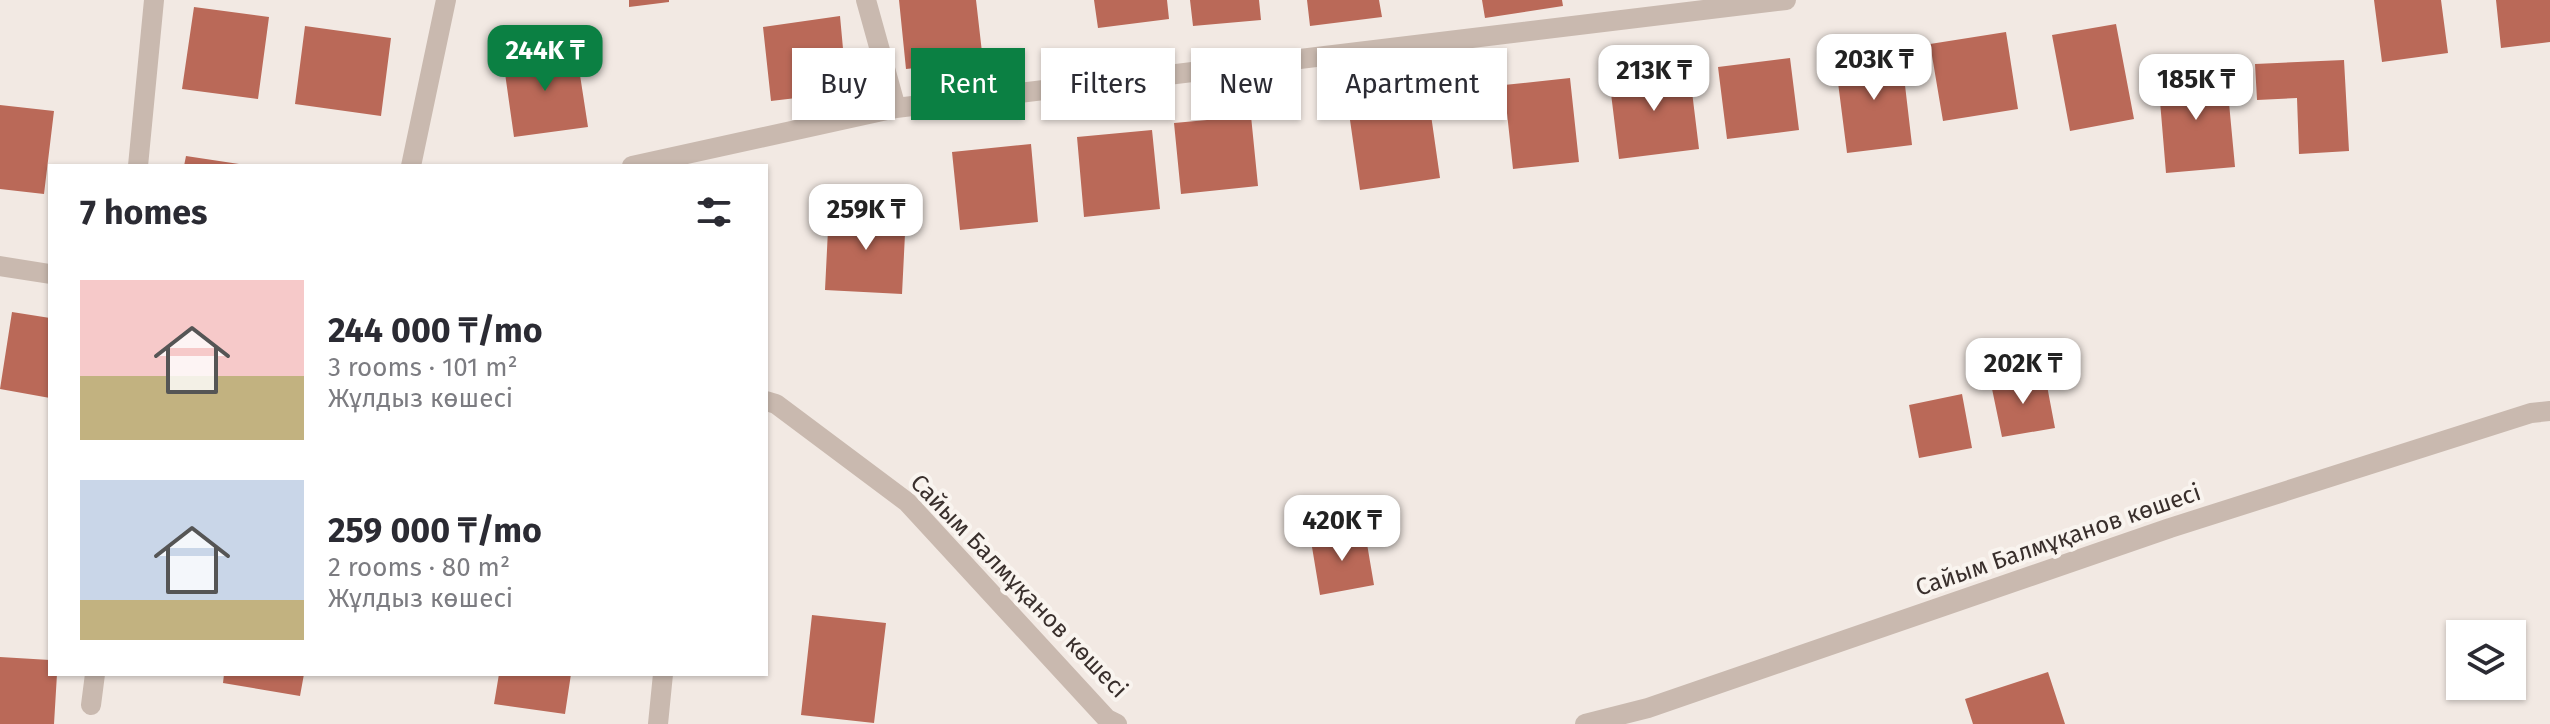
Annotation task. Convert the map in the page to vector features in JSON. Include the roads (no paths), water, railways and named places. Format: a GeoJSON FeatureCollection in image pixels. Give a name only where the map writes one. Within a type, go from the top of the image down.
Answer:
{"type":"FeatureCollection","features":[{"type":"Feature","properties":{"kind":"street"},"geometry":{"type":"LineString","coordinates":[[138,164],[154,0]]}},
{"type":"Feature","properties":{"kind":"street"},"geometry":{"type":"LineString","coordinates":[[411,164],[446,0]]}},
{"type":"Feature","properties":{"kind":"street"},"geometry":{"type":"LineString","coordinates":[[866,0],[896,108]]}},
{"type":"Feature","properties":{"kind":"street"},"geometry":{"type":"LineString","coordinates":[[641,164],[896,108],[1786,0]]}},
{"type":"Feature","properties":{"kind":"street"},"geometry":{"type":"LineString","coordinates":[[0,266],[48,274]]}},
{"type":"Feature","properties":{"kind":"street","name":"Сайым Балмұқанов көшесі"},"geometry":{"type":"LineString","coordinates":[[768,402],[776,404],[907,502],[1107,719],[1117,724]]}},
{"type":"Feature","properties":{"kind":"street","name":"Сайым Балмұқанов көшесі"},"geometry":{"type":"LineString","coordinates":[[1585,724],[1648,708],[2170,528],[2531,413],[2550,411]]}},
{"type":"Feature","properties":{"kind":"street"},"geometry":{"type":"LineString","coordinates":[[91,705],[95,676]]}},
{"type":"Feature","properties":{"kind":"street"},"geometry":{"type":"LineString","coordinates":[[658,724],[663,676]]}}]}
